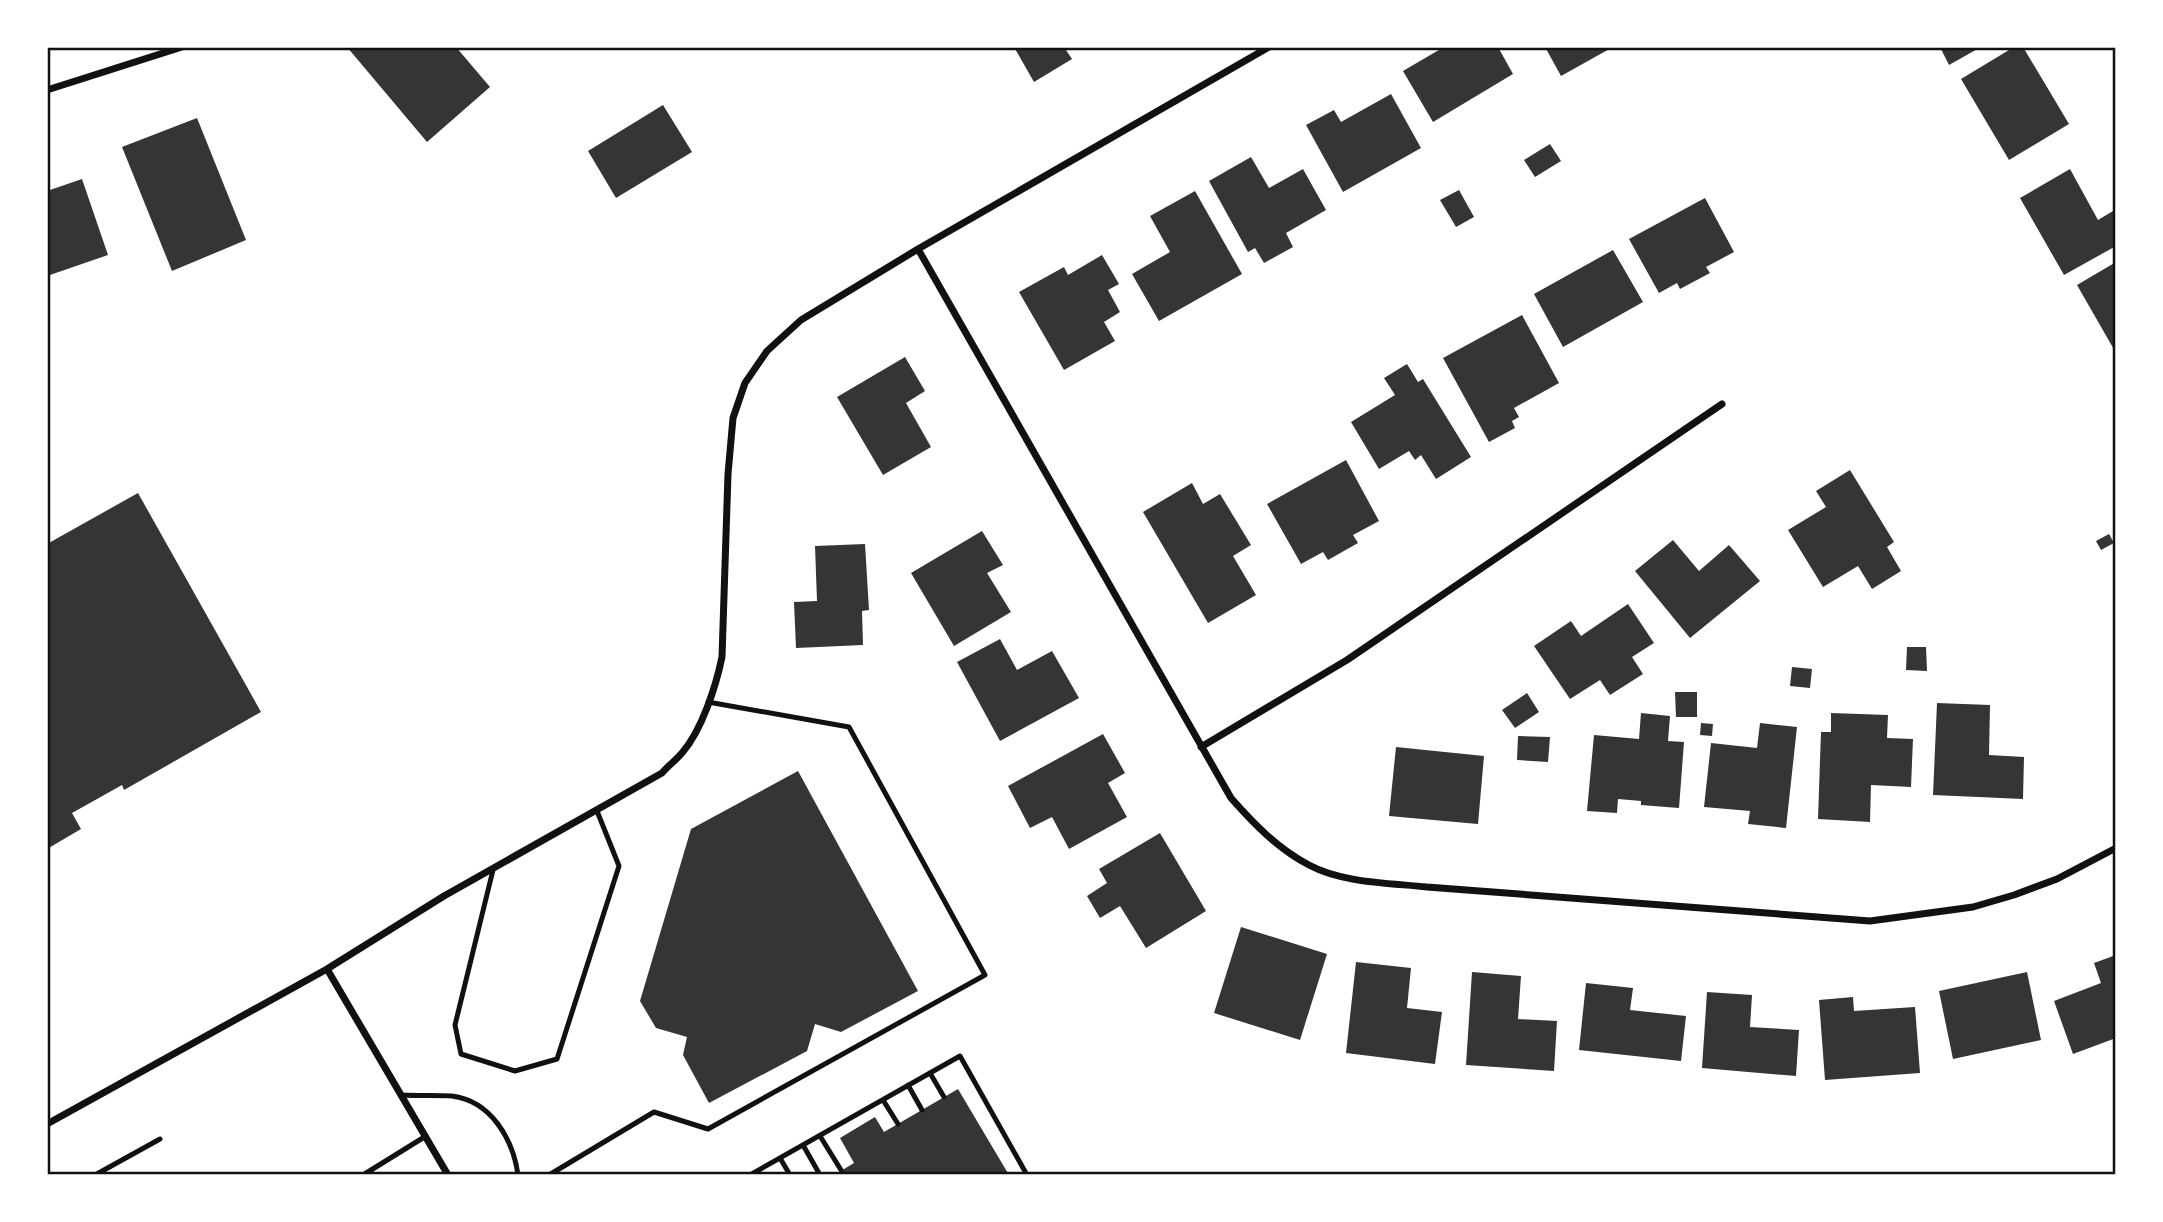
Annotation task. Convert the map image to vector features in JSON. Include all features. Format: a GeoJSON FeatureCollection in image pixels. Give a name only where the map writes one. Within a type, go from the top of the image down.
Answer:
{"type":"FeatureCollection","features":[{"type":"Feature","properties":{"kind":"street"},"geometry":{"type":"LineString","coordinates":[[47,90],[182,47]]}},
{"type":"Feature","properties":{"kind":"street"},"geometry":{"type":"LineString","coordinates":[[47,1124],[327,969],[444,896],[662,773],[683,752],[696,731],[718,681],[722,657],[728,474],[733,418],[745,383],[767,351],[801,320],[918,248],[1269,47]]}},
{"type":"Feature","properties":{"kind":"street"},"geometry":{"type":"LineString","coordinates":[[918,248],[1231,798],[1279,847],[1311,867],[1367,880],[1870,921],[1973,907],[2004,898],[2057,879],[2116,848]]}},
{"type":"Feature","properties":{"kind":"street"},"geometry":{"type":"LineString","coordinates":[[1201,747],[1347,660],[1722,404]]}},
{"type":"Feature","properties":{"kind":"street"},"geometry":{"type":"LineString","coordinates":[[327,969],[449,1175]]}},
{"type":"Feature","properties":{"kind":"lane"},"geometry":{"type":"LineString","coordinates":[[548,1175],[654,1112],[708,1129],[985,975],[849,727],[708,702]]}},
{"type":"Feature","properties":{"kind":"lane"},"geometry":{"type":"LineString","coordinates":[[493,870],[455,1025],[461,1054],[515,1071],[557,1059],[619,866],[597,811]]}},
{"type":"Feature","properties":{"kind":"lane"},"geometry":{"type":"LineString","coordinates":[[754,1174],[960,1056],[1027,1175]]}},
{"type":"Feature","properties":{"kind":"lane"},"geometry":{"type":"LineString","coordinates":[[930,1073],[944,1097]]}},
{"type":"Feature","properties":{"kind":"lane"},"geometry":{"type":"LineString","coordinates":[[908,1085],[922,1110]]}},
{"type":"Feature","properties":{"kind":"lane"},"geometry":{"type":"LineString","coordinates":[[402,1095],[454,1097],[470,1101],[484,1109],[498,1122],[510,1144],[519,1175]]}},
{"type":"Feature","properties":{"kind":"lane"},"geometry":{"type":"LineString","coordinates":[[883,1100],[898,1124]]}},
{"type":"Feature","properties":{"kind":"lane"},"geometry":{"type":"LineString","coordinates":[[363,1175],[426,1136]]}},
{"type":"Feature","properties":{"kind":"lane"},"geometry":{"type":"LineString","coordinates":[[820,1136],[841,1170]]}},
{"type":"Feature","properties":{"kind":"lane"},"geometry":{"type":"LineString","coordinates":[[95,1175],[160,1139]]}},
{"type":"Feature","properties":{"kind":"lane"},"geometry":{"type":"LineString","coordinates":[[803,1145],[820,1175]]}},
{"type":"Feature","properties":{"kind":"lane"},"geometry":{"type":"LineString","coordinates":[[780,1158],[790,1175]]}},
{"type":"Feature","properties":{"kind":"building"},"geometry":{"type":"Polygon","coordinates":[[[347,47],[456,47],[490,87],[427,142],[347,47]]]}},
{"type":"Feature","properties":{"kind":"building"},"geometry":{"type":"Polygon","coordinates":[[[1014,47],[1064,47],[1072,59],[1034,82],[1014,47]]]}},
{"type":"Feature","properties":{"kind":"building"},"geometry":{"type":"Polygon","coordinates":[[[1444,47],[1498,47],[1513,74],[1433,122],[1403,71],[1444,47]]]}},
{"type":"Feature","properties":{"kind":"building"},"geometry":{"type":"Polygon","coordinates":[[[1545,47],[1613,47],[1561,76],[1545,47]]]}},
{"type":"Feature","properties":{"kind":"building"},"geometry":{"type":"Polygon","coordinates":[[[1940,47],[1981,47],[1949,65],[1940,47]]]}},
{"type":"Feature","properties":{"kind":"building"},"geometry":{"type":"Polygon","coordinates":[[[2014,47],[2023,47],[2069,124],[2009,160],[1961,79],[2014,47]]]}},
{"type":"Feature","properties":{"kind":"building"},"geometry":{"type":"Polygon","coordinates":[[[1391,94],[1421,148],[1343,192],[1306,125],[1334,110],[1341,122],[1391,94]]]}},
{"type":"Feature","properties":{"kind":"building"},"geometry":{"type":"Polygon","coordinates":[[[663,105],[692,152],[616,198],[588,151],[663,105]]]}},
{"type":"Feature","properties":{"kind":"building"},"geometry":{"type":"Polygon","coordinates":[[[197,118],[246,240],[172,271],[122,147],[197,118]]]}},
{"type":"Feature","properties":{"kind":"building"},"geometry":{"type":"Polygon","coordinates":[[[1550,144],[1561,161],[1535,177],[1524,160],[1550,144]]]}},
{"type":"Feature","properties":{"kind":"building"},"geometry":{"type":"Polygon","coordinates":[[[1251,157],[1269,188],[1303,169],[1326,210],[1286,233],[1293,247],[1264,263],[1255,248],[1248,252],[1209,181],[1251,157]]]}},
{"type":"Feature","properties":{"kind":"building"},"geometry":{"type":"Polygon","coordinates":[[[2070,169],[2098,220],[2113,211],[2116,216],[2116,246],[2064,275],[2020,198],[2070,169]]]}},
{"type":"Feature","properties":{"kind":"building"},"geometry":{"type":"Polygon","coordinates":[[[82,179],[108,255],[47,276],[47,191],[82,179]]]}},
{"type":"Feature","properties":{"kind":"building"},"geometry":{"type":"Polygon","coordinates":[[[1459,190],[1474,217],[1456,227],[1440,200],[1459,190]]]}},
{"type":"Feature","properties":{"kind":"building"},"geometry":{"type":"Polygon","coordinates":[[[1195,191],[1242,274],[1159,321],[1132,274],[1170,252],[1150,216],[1195,191]]]}},
{"type":"Feature","properties":{"kind":"building"},"geometry":{"type":"Polygon","coordinates":[[[1705,198],[1734,252],[1706,267],[1710,273],[1680,289],[1677,283],[1659,293],[1629,239],[1705,198]]]}},
{"type":"Feature","properties":{"kind":"building"},"geometry":{"type":"Polygon","coordinates":[[[1613,250],[1643,302],[1563,347],[1534,294],[1613,250]]]}},
{"type":"Feature","properties":{"kind":"building"},"geometry":{"type":"Polygon","coordinates":[[[1102,255],[1119,284],[1108,290],[1120,312],[1104,322],[1115,341],[1064,370],[1019,292],[1064,267],[1068,275],[1102,255]]]}},
{"type":"Feature","properties":{"kind":"building"},"geometry":{"type":"Polygon","coordinates":[[[2116,262],[2116,353],[2077,285],[2116,262]]]}},
{"type":"Feature","properties":{"kind":"building"},"geometry":{"type":"Polygon","coordinates":[[[1522,315],[1559,383],[1514,408],[1519,417],[1512,421],[1515,428],[1489,442],[1443,358],[1522,315]]]}},
{"type":"Feature","properties":{"kind":"building"},"geometry":{"type":"Polygon","coordinates":[[[905,357],[925,391],[906,403],[931,447],[883,475],[837,397],[905,357]]]}},
{"type":"Feature","properties":{"kind":"building"},"geometry":{"type":"Polygon","coordinates":[[[1407,364],[1418,382],[1423,379],[1471,457],[1436,479],[1421,455],[1415,460],[1409,451],[1379,469],[1351,422],[1395,395],[1384,378],[1407,364]]]}},
{"type":"Feature","properties":{"kind":"building"},"geometry":{"type":"Polygon","coordinates":[[[1346,460],[1379,521],[1353,535],[1358,543],[1328,560],[1323,552],[1301,564],[1267,504],[1346,460]]]}},
{"type":"Feature","properties":{"kind":"building"},"geometry":{"type":"Polygon","coordinates":[[[1850,470],[1894,542],[1887,547],[1901,571],[1872,589],[1858,566],[1823,587],[1788,530],[1826,507],[1816,491],[1850,470]]]}},
{"type":"Feature","properties":{"kind":"building"},"geometry":{"type":"Polygon","coordinates":[[[1192,483],[1203,504],[1220,494],[1251,545],[1233,556],[1256,595],[1208,623],[1143,512],[1192,483]]]}},
{"type":"Feature","properties":{"kind":"building"},"geometry":{"type":"Polygon","coordinates":[[[138,493],[261,712],[124,790],[122,785],[72,813],[81,829],[47,849],[47,544],[138,493]]]}},
{"type":"Feature","properties":{"kind":"building"},"geometry":{"type":"Polygon","coordinates":[[[982,531],[1003,565],[987,573],[1011,612],[954,646],[911,573],[982,531]]]}},
{"type":"Feature","properties":{"kind":"building"},"geometry":{"type":"Polygon","coordinates":[[[2109,534],[2114,543],[2101,550],[2096,541],[2109,534]]]}},
{"type":"Feature","properties":{"kind":"building"},"geometry":{"type":"Polygon","coordinates":[[[1673,540],[1699,571],[1729,545],[1760,581],[1690,638],[1635,571],[1673,540]]]}},
{"type":"Feature","properties":{"kind":"building"},"geometry":{"type":"Polygon","coordinates":[[[865,544],[869,610],[862,611],[863,645],[796,648],[794,602],[817,601],[815,546],[865,544]]]}},
{"type":"Feature","properties":{"kind":"building"},"geometry":{"type":"Polygon","coordinates":[[[1628,604],[1654,643],[1632,657],[1643,674],[1610,695],[1600,680],[1570,699],[1534,646],[1571,621],[1581,636],[1628,604]]]}},
{"type":"Feature","properties":{"kind":"building"},"geometry":{"type":"Polygon","coordinates":[[[1000,639],[1017,670],[1052,651],[1079,698],[1000,741],[957,662],[1000,639]]]}},
{"type":"Feature","properties":{"kind":"building"},"geometry":{"type":"Polygon","coordinates":[[[1907,647],[1926,647],[1927,671],[1906,670],[1907,647]]]}},
{"type":"Feature","properties":{"kind":"building"},"geometry":{"type":"Polygon","coordinates":[[[1792,667],[1812,669],[1810,688],[1790,686],[1792,667]]]}},
{"type":"Feature","properties":{"kind":"building"},"geometry":{"type":"Polygon","coordinates":[[[1675,692],[1697,692],[1697,717],[1676,717],[1675,692]]]}},
{"type":"Feature","properties":{"kind":"building"},"geometry":{"type":"Polygon","coordinates":[[[1527,693],[1539,712],[1515,728],[1502,710],[1527,693]]]}},
{"type":"Feature","properties":{"kind":"building"},"geometry":{"type":"Polygon","coordinates":[[[1937,703],[1990,705],[1989,755],[2024,757],[2023,799],[1933,795],[1937,703]]]}},
{"type":"Feature","properties":{"kind":"building"},"geometry":{"type":"Polygon","coordinates":[[[1641,713],[1670,716],[1668,741],[1684,742],[1679,808],[1641,805],[1641,801],[1618,799],[1617,813],[1587,811],[1594,735],[1639,739],[1641,713]]]}},
{"type":"Feature","properties":{"kind":"building"},"geometry":{"type":"Polygon","coordinates":[[[1831,713],[1888,715],[1887,738],[1913,739],[1911,787],[1871,785],[1870,822],[1818,819],[1821,732],[1831,732],[1831,713]]]}},
{"type":"Feature","properties":{"kind":"building"},"geometry":{"type":"Polygon","coordinates":[[[1701,723],[1713,724],[1712,736],[1700,735],[1701,723]]]}},
{"type":"Feature","properties":{"kind":"building"},"geometry":{"type":"Polygon","coordinates":[[[1760,723],[1797,727],[1786,828],[1748,824],[1750,811],[1704,807],[1711,743],[1757,748],[1760,723]]]}},
{"type":"Feature","properties":{"kind":"building"},"geometry":{"type":"Polygon","coordinates":[[[1103,734],[1125,773],[1108,783],[1127,817],[1069,849],[1052,817],[1030,828],[1008,786],[1103,734]]]}},
{"type":"Feature","properties":{"kind":"building"},"geometry":{"type":"Polygon","coordinates":[[[1518,736],[1550,737],[1548,762],[1517,760],[1518,736]]]}},
{"type":"Feature","properties":{"kind":"building"},"geometry":{"type":"Polygon","coordinates":[[[1396,747],[1484,756],[1478,824],[1389,816],[1396,747]]]}},
{"type":"Feature","properties":{"kind":"building"},"geometry":{"type":"Polygon","coordinates":[[[798,771],[918,991],[841,1032],[815,1024],[807,1051],[709,1103],[683,1055],[687,1037],[656,1028],[640,1001],[691,829],[798,771]]]}},
{"type":"Feature","properties":{"kind":"building"},"geometry":{"type":"Polygon","coordinates":[[[1160,833],[1206,911],[1146,948],[1120,906],[1100,918],[1087,896],[1107,883],[1099,869],[1160,833]]]}},
{"type":"Feature","properties":{"kind":"building"},"geometry":{"type":"Polygon","coordinates":[[[1241,927],[1327,954],[1300,1040],[1214,1013],[1241,927]]]}},
{"type":"Feature","properties":{"kind":"building"},"geometry":{"type":"Polygon","coordinates":[[[2116,955],[2116,1038],[2073,1054],[2054,1001],[2101,983],[2094,963],[2116,955]]]}},
{"type":"Feature","properties":{"kind":"building"},"geometry":{"type":"Polygon","coordinates":[[[1356,962],[1411,968],[1407,1008],[1442,1012],[1435,1064],[1346,1053],[1356,962]]]}},
{"type":"Feature","properties":{"kind":"building"},"geometry":{"type":"Polygon","coordinates":[[[1472,972],[1521,976],[1518,1019],[1557,1021],[1554,1071],[1466,1065],[1472,972]]]}},
{"type":"Feature","properties":{"kind":"building"},"geometry":{"type":"Polygon","coordinates":[[[2027,972],[2041,1040],[1953,1059],[1939,991],[2027,972]]]}},
{"type":"Feature","properties":{"kind":"building"},"geometry":{"type":"Polygon","coordinates":[[[1586,983],[1633,988],[1630,1010],[1686,1016],[1681,1061],[1579,1050],[1586,983]]]}},
{"type":"Feature","properties":{"kind":"building"},"geometry":{"type":"Polygon","coordinates":[[[1707,992],[1752,995],[1750,1027],[1799,1030],[1796,1076],[1702,1068],[1707,992]]]}},
{"type":"Feature","properties":{"kind":"building"},"geometry":{"type":"Polygon","coordinates":[[[1853,997],[1854,1011],[1915,1007],[1920,1073],[1825,1080],[1819,1000],[1853,997]]]}},
{"type":"Feature","properties":{"kind":"building"},"geometry":{"type":"Polygon","coordinates":[[[958,1089],[1009,1175],[834,1175],[854,1163],[840,1138],[875,1117],[884,1132],[958,1089]]]}}]}
